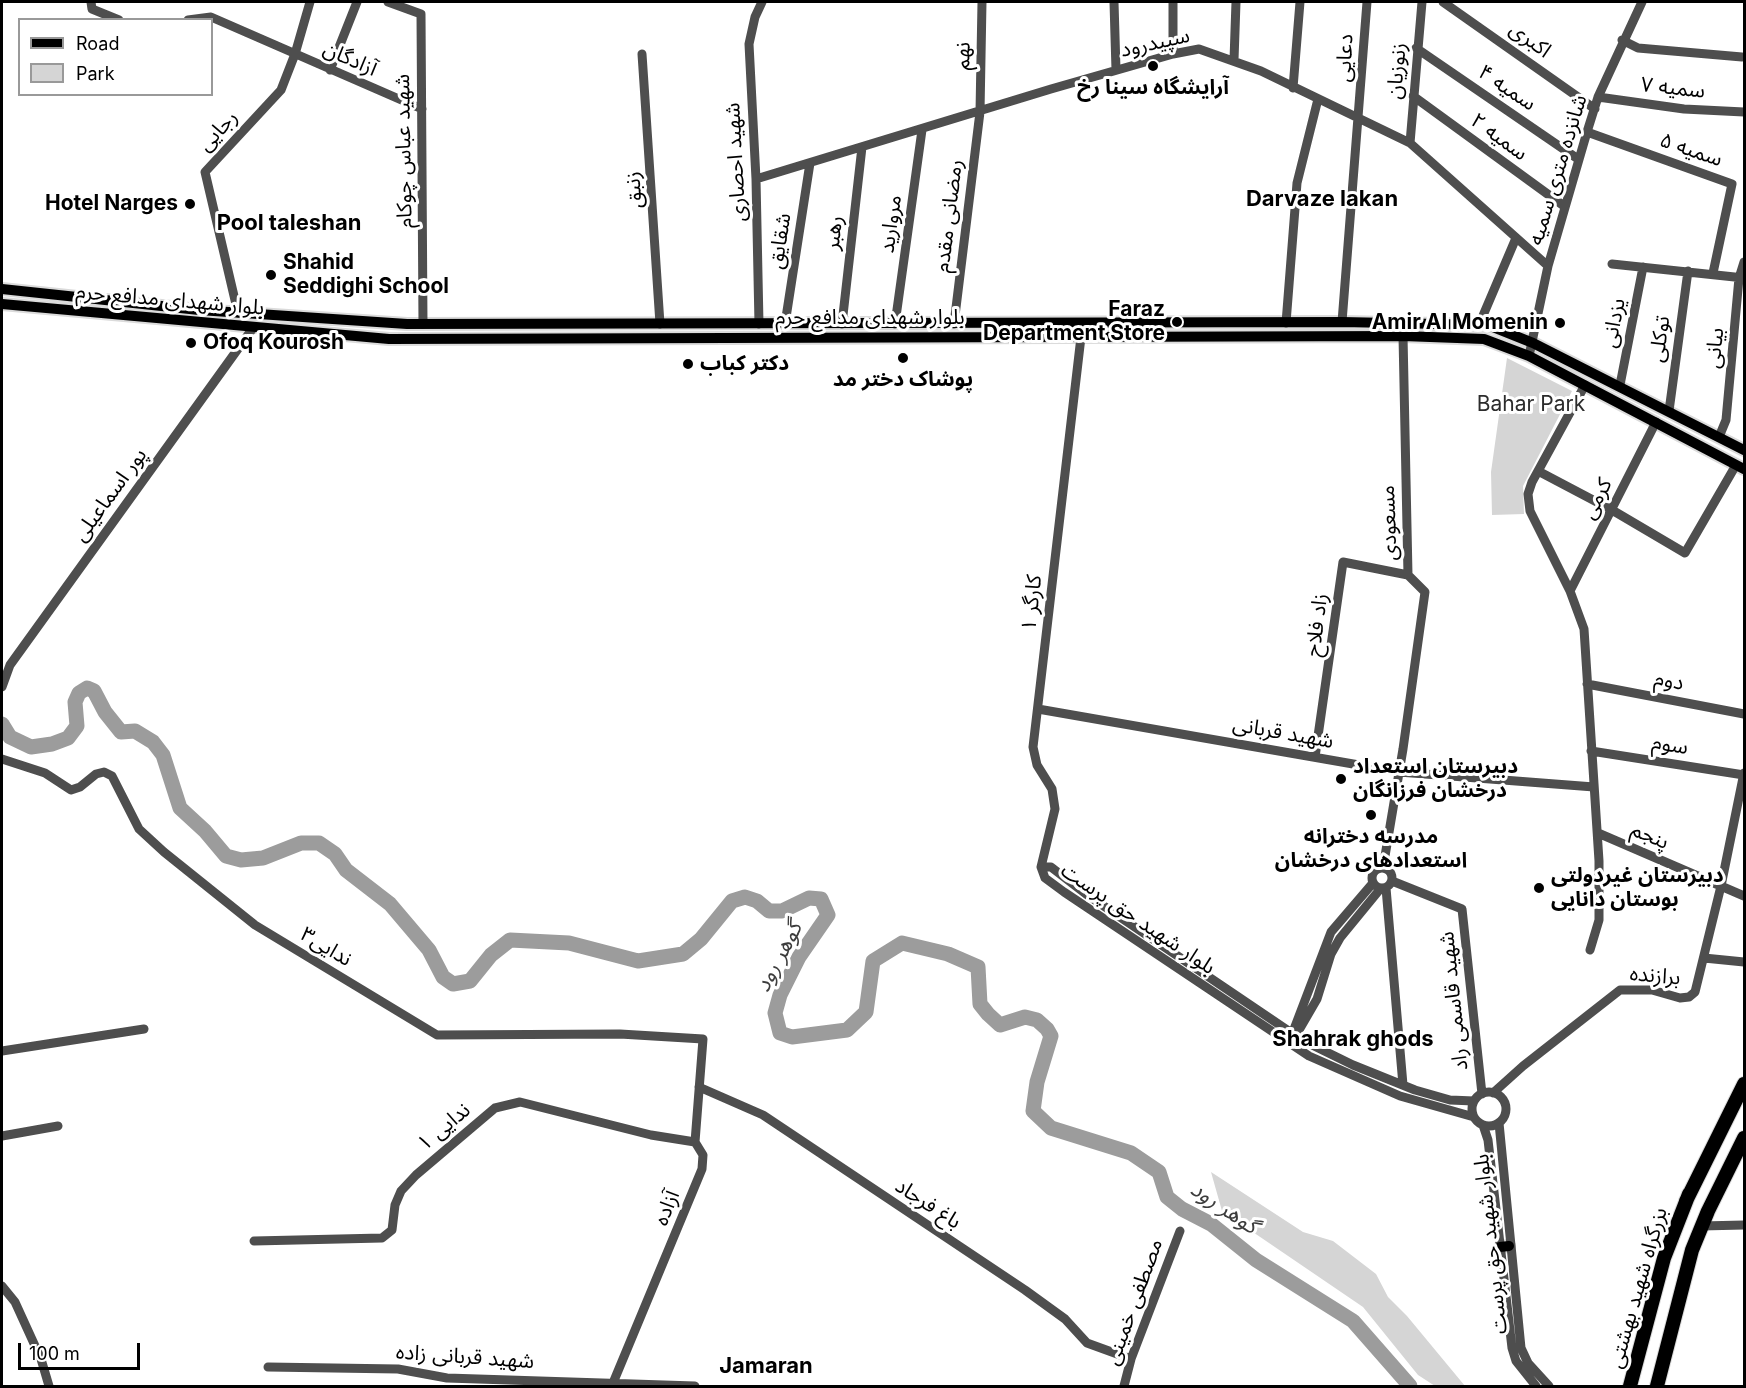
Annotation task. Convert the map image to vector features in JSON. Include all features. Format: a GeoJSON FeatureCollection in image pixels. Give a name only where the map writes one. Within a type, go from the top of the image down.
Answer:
{"type":"FeatureCollection","features":[{"type":"Feature","properties":{"kind":"highway","name":"بزرگراه شهید بهشتی"},"geometry":{"type":"LineString","coordinates":[[1630,1386],[1664,1258],[1687,1198],[1744,1084]]}},
{"type":"Feature","properties":{"kind":"highway","name":"بزرگراه شهید بهشتی"},"geometry":{"type":"LineString","coordinates":[[1657,1386],[1686,1270],[1701,1226],[1744,1138]]}},
{"type":"Feature","properties":{"kind":"main road","name":"بلوار شهدای مدافع حرم"},"geometry":{"type":"LineString","coordinates":[[2,289],[238,313],[423,324],[1342,322],[1479,325],[1533,343],[1744,450]]}},
{"type":"Feature","properties":{"kind":"main road","name":"بلوار شهدای مدافع حرم"},"geometry":{"type":"LineString","coordinates":[[2,304],[144,319],[389,339],[1403,336],[1484,339],[1529,356],[1741,467]]}},
{"type":"Feature","properties":{"kind":"main road"},"geometry":{"type":"LineString","coordinates":[[144,319],[145,305]]}},
{"type":"Feature","properties":{"kind":"main road"},"geometry":{"type":"LineString","coordinates":[[812,338],[813,324]]}},
{"type":"Feature","properties":{"kind":"street"},"geometry":{"type":"LineString","coordinates":[[91,2],[92,9],[114,18]]}},
{"type":"Feature","properties":{"kind":"street"},"geometry":{"type":"LineString","coordinates":[[296,54],[310,2]]}},
{"type":"Feature","properties":{"kind":"street"},"geometry":{"type":"LineString","coordinates":[[330,70],[357,2]]}},
{"type":"Feature","properties":{"kind":"street","name":"شهید عباس چوکام"},"geometry":{"type":"LineString","coordinates":[[388,2],[422,14],[423,324]]}},
{"type":"Feature","properties":{"kind":"street","name":"شهید احصاری"},"geometry":{"type":"LineString","coordinates":[[759,324],[756,179],[749,44],[755,17],[762,2]]}},
{"type":"Feature","properties":{"kind":"street","name":"نهم"},"geometry":{"type":"LineString","coordinates":[[980,112],[982,2]]}},
{"type":"Feature","properties":{"kind":"street"},"geometry":{"type":"LineString","coordinates":[[1114,2],[1116,70]]}},
{"type":"Feature","properties":{"kind":"street"},"geometry":{"type":"LineString","coordinates":[[1173,2],[1173,54]]}},
{"type":"Feature","properties":{"kind":"street"},"geometry":{"type":"LineString","coordinates":[[1234,60],[1236,2]]}},
{"type":"Feature","properties":{"kind":"street"},"geometry":{"type":"LineString","coordinates":[[1293,88],[1300,2]]}},
{"type":"Feature","properties":{"kind":"street","name":"دعایی"},"geometry":{"type":"LineString","coordinates":[[1342,322],[1360,117],[1367,2]]}},
{"type":"Feature","properties":{"kind":"street","name":"زنوزیان"},"geometry":{"type":"LineString","coordinates":[[1410,143],[1416,48],[1422,2]]}},
{"type":"Feature","properties":{"kind":"street","name":"اکبری"},"geometry":{"type":"LineString","coordinates":[[1443,2],[1595,108]]}},
{"type":"Feature","properties":{"kind":"street","name":"شانزده متری سمیه"},"geometry":{"type":"LineString","coordinates":[[1529,356],[1548,266],[1578,159],[1598,97],[1622,40],[1642,2]]}},
{"type":"Feature","properties":{"kind":"street","name":"آزادگان"},"geometry":{"type":"LineString","coordinates":[[204,18],[212,17],[422,109]]}},
{"type":"Feature","properties":{"kind":"street"},"geometry":{"type":"LineString","coordinates":[[1622,40],[1638,48],[1742,57]]}},
{"type":"Feature","properties":{"kind":"street","name":"سمیه ۴"},"geometry":{"type":"LineString","coordinates":[[1416,48],[1578,159]]}},
{"type":"Feature","properties":{"kind":"street","name":"سپیدرود"},"geometry":{"type":"LineString","coordinates":[[756,179],[1116,70],[1199,49],[1234,60],[1360,117],[1410,143],[1548,266]]}},
{"type":"Feature","properties":{"kind":"street","name":"رجایی"},"geometry":{"type":"LineString","coordinates":[[238,313],[205,172],[281,90],[296,54]]}},
{"type":"Feature","properties":{"kind":"street","name":"زنبق"},"geometry":{"type":"LineString","coordinates":[[642,54],[660,324]]}},
{"type":"Feature","properties":{"kind":"street","name":"سمیه ۲"},"geometry":{"type":"LineString","coordinates":[[1413,96],[1564,206]]}},
{"type":"Feature","properties":{"kind":"street","name":"سمیه ۷"},"geometry":{"type":"LineString","coordinates":[[1598,97],[1684,109],[1744,112]]}},
{"type":"Feature","properties":{"kind":"street"},"geometry":{"type":"LineString","coordinates":[[1286,323],[1297,183],[1318,99]]}},
{"type":"Feature","properties":{"kind":"street","name":"رمضانی مقدم"},"geometry":{"type":"LineString","coordinates":[[954,324],[980,112]]}},
{"type":"Feature","properties":{"kind":"street","name":"مروارید"},"geometry":{"type":"LineString","coordinates":[[896,324],[922,130]]}},
{"type":"Feature","properties":{"kind":"street","name":"سمیه ۵"},"geometry":{"type":"LineString","coordinates":[[1587,132],[1732,184],[1713,273]]}},
{"type":"Feature","properties":{"kind":"street","name":"رهبر"},"geometry":{"type":"LineString","coordinates":[[842,324],[862,147]]}},
{"type":"Feature","properties":{"kind":"street","name":"شقایق"},"geometry":{"type":"LineString","coordinates":[[785,324],[810,163]]}},
{"type":"Feature","properties":{"kind":"street"},"geometry":{"type":"LineString","coordinates":[[1479,325],[1516,238]]}},
{"type":"Feature","properties":{"kind":"street","name":"بیانی"},"geometry":{"type":"LineString","coordinates":[[1719,437],[1725,420],[1744,262]]}},
{"type":"Feature","properties":{"kind":"street"},"geometry":{"type":"LineString","coordinates":[[1612,264],[1713,273],[1742,278]]}},
{"type":"Feature","properties":{"kind":"street","name":"یزدانی"},"geometry":{"type":"LineString","coordinates":[[1620,386],[1643,267]]}},
{"type":"Feature","properties":{"kind":"street","name":"توکلی"},"geometry":{"type":"LineString","coordinates":[[1669,411],[1688,271]]}},
{"type":"Feature","properties":{"kind":"street","name":"پور اسماعیلی"},"geometry":{"type":"LineString","coordinates":[[2,687],[10,665],[253,328]]}},
{"type":"Feature","properties":{"kind":"street"},"geometry":{"type":"LineString","coordinates":[[1522,338],[1536,331]]}},
{"type":"Feature","properties":{"kind":"street","name":"مسعودی"},"geometry":{"type":"LineString","coordinates":[[1399,772],[1425,592],[1408,575],[1403,336]]}},
{"type":"Feature","properties":{"kind":"street","name":"کارگر ۱"},"geometry":{"type":"LineString","coordinates":[[1041,867],[1055,809],[1053,789],[1037,765],[1033,747],[1081,337]]}},
{"type":"Feature","properties":{"kind":"street"},"geometry":{"type":"LineString","coordinates":[[1585,385],[1528,494],[1530,511],[1570,591],[1584,629],[1598,833],[1599,920],[1590,950]]}},
{"type":"Feature","properties":{"kind":"street","name":"کرمی"},"geometry":{"type":"LineString","coordinates":[[1570,591],[1656,422]]}},
{"type":"Feature","properties":{"kind":"street"},"geometry":{"type":"LineString","coordinates":[[1538,471],[1612,510],[1685,554],[1741,467]]}},
{"type":"Feature","properties":{"kind":"street","name":"زاد فلاح"},"geometry":{"type":"LineString","coordinates":[[1315,758],[1343,562],[1408,575]]}},
{"type":"Feature","properties":{"kind":"street","name":"دوم"},"geometry":{"type":"LineString","coordinates":[[1587,684],[1744,714]]}},
{"type":"Feature","properties":{"kind":"street","name":"شهید قربانی"},"geometry":{"type":"LineString","coordinates":[[1038,709],[1399,772],[1594,788]]}},
{"type":"Feature","properties":{"kind":"street","name":"سوم"},"geometry":{"type":"LineString","coordinates":[[1591,751],[1744,774]]}},
{"type":"Feature","properties":{"kind":"street","name":"ندایی۳"},"geometry":{"type":"LineString","coordinates":[[2,759],[45,773],[70,790],[80,788],[96,774],[104,772],[112,776],[140,829],[164,852],[255,925],[437,1035],[620,1034],[703,1039]]}},
{"type":"Feature","properties":{"kind":"street"},"geometry":{"type":"LineString","coordinates":[[1383,868],[1399,772]]}},
{"type":"Feature","properties":{"kind":"street","name":"برازنده"},"geometry":{"type":"LineString","coordinates":[[1493,1093],[1523,1066],[1620,990],[1634,988],[1680,998],[1689,997],[1695,992],[1721,886],[1744,774]]}},
{"type":"Feature","properties":{"kind":"street","name":"پنجم"},"geometry":{"type":"LineString","coordinates":[[1598,833],[1744,896]]}},
{"type":"Feature","properties":{"kind":"street","name":"بلوار شهید حق پرست"},"geometry":{"type":"LineString","coordinates":[[1041,867],[1051,867],[1155,947],[1287,1043],[1309,1056],[1369,1083],[1474,1118]]}},
{"type":"Feature","properties":{"kind":"street"},"geometry":{"type":"LineString","coordinates":[[1287,1043],[1299,1030],[1315,991],[1331,932],[1383,885],[1389,870],[1383,868],[1375,871],[1383,885],[1403,1085]]}},
{"type":"Feature","properties":{"kind":"street","name":"شهید قاسمی راد"},"geometry":{"type":"LineString","coordinates":[[1383,885],[1462,909],[1482,1094]]}},
{"type":"Feature","properties":{"kind":"street"},"geometry":{"type":"LineString","coordinates":[[1704,958],[1744,962]]}},
{"type":"Feature","properties":{"kind":"street","name":"بلوار شهید حق پرست"},"geometry":{"type":"LineString","coordinates":[[1206,982],[1293,1034],[1373,1073],[1450,1100],[1474,1101]]}},
{"type":"Feature","properties":{"kind":"street"},"geometry":{"type":"LineString","coordinates":[[2,1051],[144,1029]]}},
{"type":"Feature","properties":{"kind":"street","name":"آزاده"},"geometry":{"type":"LineString","coordinates":[[613,1383],[702,1169],[702,1155],[695,1142],[703,1039]]}},
{"type":"Feature","properties":{"kind":"street"},"geometry":{"type":"LineString","coordinates":[[1369,1083],[1373,1073]]}},
{"type":"Feature","properties":{"kind":"street","name":"باغ فرجاد"},"geometry":{"type":"LineString","coordinates":[[699,1087],[763,1115],[1065,1318],[1087,1343],[1131,1359]]}},
{"type":"Feature","properties":{"kind":"street"},"geometry":{"type":"LineString","coordinates":[[1493,1093],[1505,1103],[1506,1114],[1499,1123],[1483,1125],[1474,1118],[1474,1101],[1482,1094],[1493,1093]]}},
{"type":"Feature","properties":{"kind":"street","name":"ندایی ۱"},"geometry":{"type":"LineString","coordinates":[[254,1241],[382,1238],[392,1230],[395,1205],[401,1191],[416,1175],[495,1108],[520,1102],[651,1135],[695,1142]]}},
{"type":"Feature","properties":{"kind":"street","name":"بلوار شهید حق پرست"},"geometry":{"type":"LineString","coordinates":[[1499,1123],[1512,1348],[1516,1361],[1536,1386]]}},
{"type":"Feature","properties":{"kind":"street","name":"بلوار شهید حق پرست"},"geometry":{"type":"LineString","coordinates":[[1483,1125],[1488,1140],[1521,1348],[1528,1363],[1549,1386]]}},
{"type":"Feature","properties":{"kind":"street"},"geometry":{"type":"LineString","coordinates":[[2,1136],[58,1126]]}},
{"type":"Feature","properties":{"kind":"street"},"geometry":{"type":"LineString","coordinates":[[1701,1226],[1744,1225]]}},
{"type":"Feature","properties":{"kind":"street","name":"مصطفی خمینی"},"geometry":{"type":"LineString","coordinates":[[1124,1386],[1131,1359],[1180,1230]]}},
{"type":"Feature","properties":{"kind":"street"},"geometry":{"type":"LineString","coordinates":[[2,1286],[15,1302],[41,1359],[49,1386]]}},
{"type":"Feature","properties":{"kind":"street","name":"شهید قربانی زاده"},"geometry":{"type":"LineString","coordinates":[[268,1367],[398,1370],[447,1378],[695,1386]]}},
{"type":"Feature","properties":{"kind":"green space","name":"Bahar Park"},"geometry":{"type":"Polygon","coordinates":[[[1507,358],[1572,391],[1523,486],[1524,514],[1492,515],[1491,472],[1507,358]]]}},
{"type":"Feature","properties":{"kind":"green space"},"geometry":{"type":"Polygon","coordinates":[[[1211,1172],[1303,1232],[1333,1241],[1376,1274],[1388,1297],[1407,1316],[1465,1386],[1435,1386],[1418,1375],[1363,1307],[1222,1211],[1211,1172]]]}},
{"type":"Feature","properties":{"kind":"waterway","name":"گوهر رود"},"geometry":{"type":"LineString","coordinates":[[2,724],[10,737],[31,747],[52,744],[68,738],[77,726],[75,702],[79,693],[87,688],[94,691],[105,712],[121,732],[135,731],[153,742],[163,755],[180,808],[205,831],[226,856],[241,860],[263,858],[301,843],[319,843],[335,854],[346,870],[390,904],[429,950],[443,977],[453,984],[470,981],[491,955],[510,940],[569,943],[638,961],[683,954],[701,939],[732,901],[745,897],[757,901],[769,911],[782,911],[809,898],[821,899],[828,915],[799,957],[780,995],[775,1013],[780,1033],[792,1037],[847,1030],[866,1012],[873,961],[902,943],[948,954],[978,967],[980,1004],[988,1014],[1000,1025],[1025,1017],[1037,1020],[1051,1036],[1037,1082],[1033,1111],[1051,1128],[1131,1153],[1159,1172],[1167,1197],[1182,1209],[1211,1224],[1256,1260],[1353,1321],[1410,1386]]}},
{"type":"Feature","properties":{"kind":"place","name":"آرایشگاه سینا رخ"},"geometry":{"type":"Point","coordinates":[1153,66]}},
{"type":"Feature","properties":{"kind":"place","name":"Hotel Narges"},"geometry":{"type":"Point","coordinates":[190,204]}},
{"type":"Feature","properties":{"kind":"place","name":"Shahid Seddighi School"},"geometry":{"type":"Point","coordinates":[271,275]}},
{"type":"Feature","properties":{"kind":"place","name":"Faraz Department Store"},"geometry":{"type":"Point","coordinates":[1177,322]}},
{"type":"Feature","properties":{"kind":"place","name":"Amir Al Momenin"},"geometry":{"type":"Point","coordinates":[1560,323]}},
{"type":"Feature","properties":{"kind":"place","name":"Ofoq Kourosh"},"geometry":{"type":"Point","coordinates":[191,343]}},
{"type":"Feature","properties":{"kind":"place","name":"پوشاک دختر مد"},"geometry":{"type":"Point","coordinates":[903,358]}},
{"type":"Feature","properties":{"kind":"place","name":"دکتر کباب"},"geometry":{"type":"Point","coordinates":[688,364]}},
{"type":"Feature","properties":{"kind":"place","name":"دبیرستان استعداد درخشان فرزانگان"},"geometry":{"type":"Point","coordinates":[1341,779]}},
{"type":"Feature","properties":{"kind":"place","name":"مدرسه دخترانه استعدادهای درخشان"},"geometry":{"type":"Point","coordinates":[1371,815]}},
{"type":"Feature","properties":{"kind":"place","name":"دبیرستان غیردولتی بوستان دانایی"},"geometry":{"type":"Point","coordinates":[1539,888]}},
{"type":"Feature","properties":{"kind":"district","name":"Darvaze lakan"},"geometry":{"type":"Point","coordinates":[1322,199]}},
{"type":"Feature","properties":{"kind":"district","name":"Pool taleshan"},"geometry":{"type":"Point","coordinates":[289,223]}},
{"type":"Feature","properties":{"kind":"district","name":"Shahrak ghods"},"geometry":{"type":"Point","coordinates":[1353,1039]}},
{"type":"Feature","properties":{"kind":"district","name":"Jamaran"},"geometry":{"type":"Point","coordinates":[766,1366]}}]}
